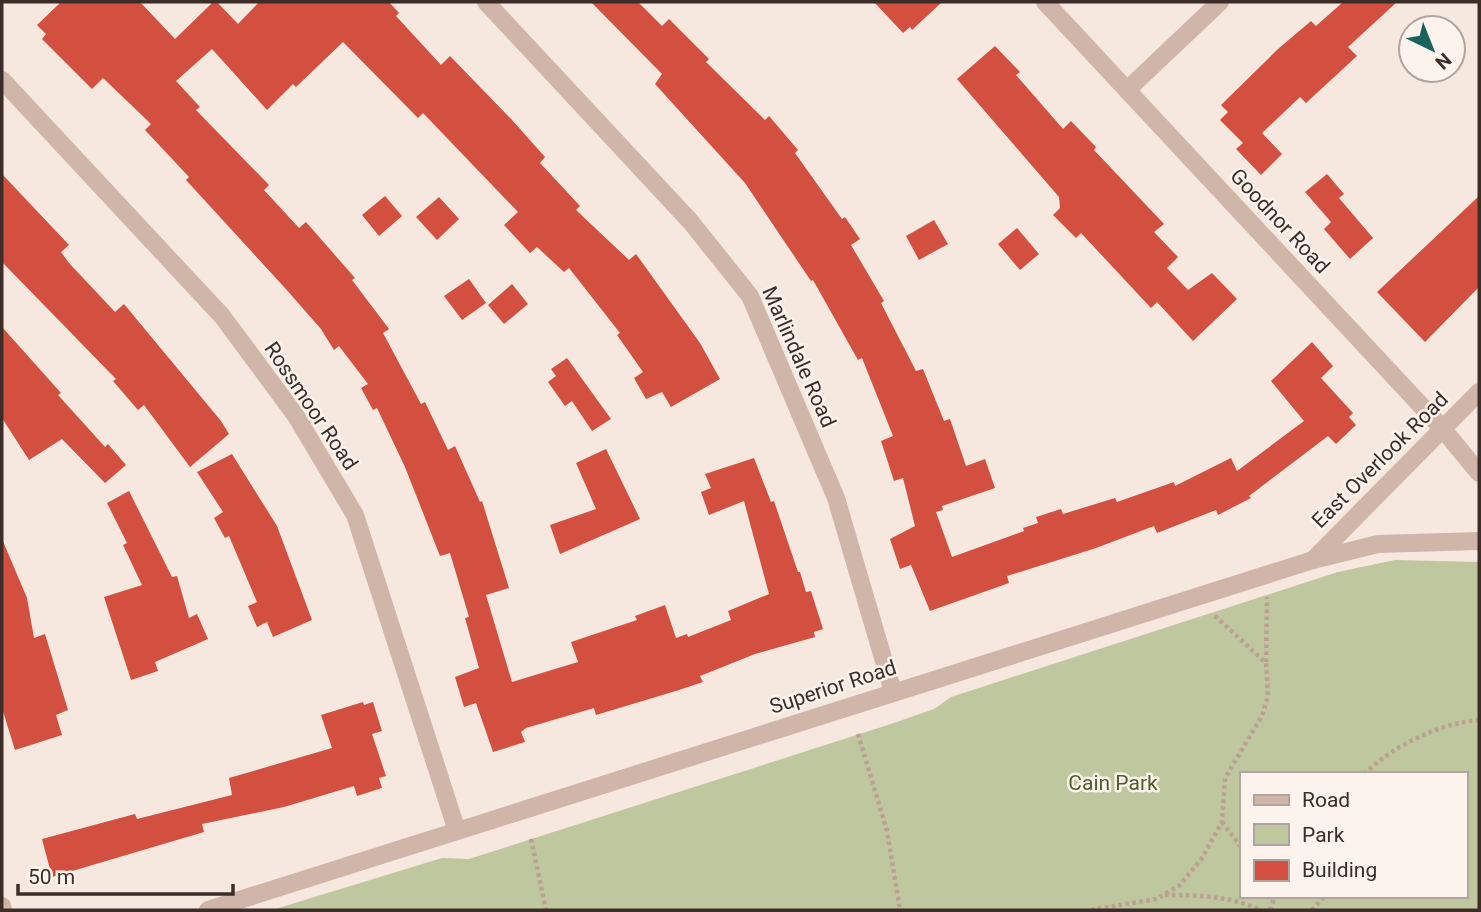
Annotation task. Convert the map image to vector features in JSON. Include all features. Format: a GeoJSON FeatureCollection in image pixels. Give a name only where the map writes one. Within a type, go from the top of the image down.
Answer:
{"type":"FeatureCollection","features":[{"type":"Feature","properties":{"kind":"street","name":"Marlindale Road"},"geometry":{"type":"LineString","coordinates":[[486,2],[690,221],[750,296],[836,498],[893,692]]}},
{"type":"Feature","properties":{"kind":"street","name":"Goodnor Road"},"geometry":{"type":"LineString","coordinates":[[1045,2],[1442,428],[1479,473]]}},
{"type":"Feature","properties":{"kind":"street"},"geometry":{"type":"LineString","coordinates":[[1127,90],[1220,2]]}},
{"type":"Feature","properties":{"kind":"street","name":"Rossmoor Road"},"geometry":{"type":"LineString","coordinates":[[2,80],[222,316],[296,416],[355,515],[457,831]]}},
{"type":"Feature","properties":{"kind":"street","name":"East Overlook Road"},"geometry":{"type":"LineString","coordinates":[[1313,560],[1479,392]]}},
{"type":"Feature","properties":{"kind":"street","name":"Superior Road"},"geometry":{"type":"LineString","coordinates":[[208,910],[1313,560],[1378,544],[1479,541]]}},
{"type":"Feature","properties":{"kind":"path"},"geometry":{"type":"LineString","coordinates":[[1091,910],[1156,899],[1180,885],[1222,821],[1225,778],[1237,754],[1259,725],[1268,696],[1267,595]]}},
{"type":"Feature","properties":{"kind":"path"},"geometry":{"type":"LineString","coordinates":[[1213,613],[1215,618],[1266,663]]}},
{"type":"Feature","properties":{"kind":"path"},"geometry":{"type":"LineString","coordinates":[[1366,772],[1382,757],[1413,739],[1479,720]]}},
{"type":"Feature","properties":{"kind":"path"},"geometry":{"type":"LineString","coordinates":[[858,734],[887,831],[900,910]]}},
{"type":"Feature","properties":{"kind":"path"},"geometry":{"type":"LineString","coordinates":[[1222,821],[1240,846]]}},
{"type":"Feature","properties":{"kind":"path"},"geometry":{"type":"LineString","coordinates":[[531,839],[546,910]]}},
{"type":"Feature","properties":{"kind":"path"},"geometry":{"type":"LineString","coordinates":[[1163,895],[1219,898],[1260,910]]}},
{"type":"Feature","properties":{"kind":"green space","name":"Cain Park"},"geometry":{"type":"Polygon","coordinates":[[[1395,560],[1479,562],[1479,910],[272,910],[442,858],[469,859],[891,724],[934,709],[951,697],[1338,572],[1395,560]]]}},
{"type":"Feature","properties":{"kind":"building"},"geometry":{"type":"Polygon","coordinates":[[[61,2],[140,2],[175,39],[213,2],[217,2],[238,24],[259,2],[389,2],[399,13],[396,16],[441,65],[450,56],[512,120],[545,157],[540,163],[580,206],[576,210],[629,260],[636,254],[700,343],[720,379],[671,407],[662,392],[646,399],[634,378],[643,372],[617,335],[620,333],[569,268],[564,272],[537,247],[530,253],[504,225],[518,212],[423,113],[418,118],[343,42],[296,87],[293,84],[267,110],[212,49],[176,81],[200,107],[196,110],[269,185],[264,190],[299,228],[306,222],[355,278],[352,280],[389,329],[383,333],[421,404],[425,402],[448,450],[455,446],[480,502],[482,501],[509,588],[486,595],[512,682],[578,662],[571,642],[637,620],[635,616],[665,605],[676,638],[687,634],[688,637],[731,620],[728,611],[769,594],[744,501],[709,515],[701,492],[711,488],[705,474],[754,458],[771,502],[774,501],[806,592],[811,591],[823,629],[814,632],[815,637],[755,654],[700,676],[703,682],[679,690],[596,715],[594,708],[526,728],[521,732],[525,742],[493,752],[476,703],[464,707],[455,677],[479,668],[465,618],[469,617],[450,553],[440,556],[405,467],[377,408],[373,410],[361,388],[368,384],[339,346],[334,350],[321,329],[186,180],[189,177],[145,130],[151,124],[103,78],[92,89],[42,39],[46,34],[37,25],[61,2]]]}},
{"type":"Feature","properties":{"kind":"building"},"geometry":{"type":"Polygon","coordinates":[[[591,2],[638,2],[662,26],[669,19],[709,59],[706,62],[765,120],[769,116],[798,150],[795,153],[842,219],[845,217],[860,239],[851,245],[884,301],[881,303],[916,371],[923,369],[944,421],[950,419],[966,466],[985,459],[995,488],[942,506],[943,510],[936,512],[952,557],[1024,531],[1023,528],[1038,523],[1036,517],[1061,509],[1063,514],[1115,498],[1117,502],[1174,482],[1175,486],[1231,458],[1237,471],[1304,421],[1271,381],[1312,342],[1333,366],[1321,378],[1353,413],[1349,417],[1356,425],[1336,444],[1328,436],[1249,496],[1251,498],[1218,515],[1216,510],[1157,533],[1154,526],[1096,548],[1007,576],[1009,583],[930,611],[911,565],[900,569],[890,539],[915,526],[903,478],[894,481],[881,441],[893,436],[862,358],[858,360],[813,280],[811,281],[745,183],[655,84],[662,74],[591,2]]]}},
{"type":"Feature","properties":{"kind":"building"},"geometry":{"type":"Polygon","coordinates":[[[874,2],[942,2],[912,30],[910,27],[903,33],[874,2]]]}},
{"type":"Feature","properties":{"kind":"building"},"geometry":{"type":"Polygon","coordinates":[[[1343,2],[1397,2],[1348,47],[1357,56],[1306,103],[1300,97],[1262,133],[1282,154],[1261,175],[1236,149],[1243,143],[1220,120],[1228,112],[1221,105],[1311,21],[1316,26],[1343,2]]]}},
{"type":"Feature","properties":{"kind":"building"},"geometry":{"type":"Polygon","coordinates":[[[995,46],[1020,72],[1016,75],[1063,129],[1071,121],[1096,147],[1094,150],[1164,224],[1154,232],[1178,257],[1167,268],[1188,290],[1212,273],[1237,299],[1193,341],[1157,302],[1151,308],[1081,233],[1076,238],[1053,215],[1060,208],[1059,197],[957,79],[995,46]]]}},
{"type":"Feature","properties":{"kind":"building"},"geometry":{"type":"Polygon","coordinates":[[[2,174],[69,245],[61,252],[69,263],[115,312],[124,304],[221,421],[229,434],[190,467],[144,405],[138,410],[113,381],[116,379],[2,262],[2,174]]]}},
{"type":"Feature","properties":{"kind":"building"},"geometry":{"type":"Polygon","coordinates":[[[1327,174],[1344,194],[1339,198],[1373,238],[1350,259],[1324,229],[1331,222],[1305,192],[1327,174]]]}},
{"type":"Feature","properties":{"kind":"building"},"geometry":{"type":"Polygon","coordinates":[[[385,196],[402,216],[379,236],[362,215],[385,196]]]}},
{"type":"Feature","properties":{"kind":"building"},"geometry":{"type":"Polygon","coordinates":[[[1479,196],[1479,287],[1425,342],[1377,292],[1479,196]]]}},
{"type":"Feature","properties":{"kind":"building"},"geometry":{"type":"Polygon","coordinates":[[[439,197],[459,219],[437,240],[416,217],[439,197]]]}},
{"type":"Feature","properties":{"kind":"building"},"geometry":{"type":"Polygon","coordinates":[[[934,220],[948,244],[919,260],[906,236],[934,220]]]}},
{"type":"Feature","properties":{"kind":"building"},"geometry":{"type":"Polygon","coordinates":[[[1017,228],[1039,254],[1020,270],[998,244],[1017,228]]]}},
{"type":"Feature","properties":{"kind":"building"},"geometry":{"type":"Polygon","coordinates":[[[469,279],[486,303],[462,320],[444,296],[469,279]]]}},
{"type":"Feature","properties":{"kind":"building"},"geometry":{"type":"Polygon","coordinates":[[[512,284],[528,304],[504,324],[488,305],[512,284]]]}},
{"type":"Feature","properties":{"kind":"building"},"geometry":{"type":"Polygon","coordinates":[[[2,327],[61,393],[58,395],[105,447],[108,444],[126,465],[105,483],[62,439],[29,460],[2,418],[2,327]]]}},
{"type":"Feature","properties":{"kind":"building"},"geometry":{"type":"Polygon","coordinates":[[[567,358],[611,419],[592,431],[572,401],[565,406],[548,382],[556,376],[551,369],[567,358]]]}},
{"type":"Feature","properties":{"kind":"building"},"geometry":{"type":"Polygon","coordinates":[[[606,449],[640,519],[560,554],[550,525],[596,509],[576,463],[606,449]]]}},
{"type":"Feature","properties":{"kind":"building"},"geometry":{"type":"Polygon","coordinates":[[[232,454],[277,526],[312,620],[273,637],[267,622],[257,627],[248,606],[257,602],[229,536],[225,538],[214,518],[223,512],[197,472],[232,454]]]}},
{"type":"Feature","properties":{"kind":"building"},"geometry":{"type":"Polygon","coordinates":[[[129,491],[172,577],[177,576],[189,618],[197,614],[208,639],[155,662],[158,671],[131,680],[104,597],[142,585],[123,545],[127,543],[107,503],[129,491]]]}},
{"type":"Feature","properties":{"kind":"building"},"geometry":{"type":"Polygon","coordinates":[[[2,539],[27,598],[34,638],[45,634],[68,710],[56,715],[62,735],[15,750],[2,708],[2,539]]]}},
{"type":"Feature","properties":{"kind":"building"},"geometry":{"type":"Polygon","coordinates":[[[363,702],[364,705],[373,702],[382,731],[372,734],[386,776],[379,778],[382,788],[357,796],[354,786],[284,807],[202,824],[204,832],[52,877],[42,839],[135,814],[137,819],[232,795],[229,778],[332,748],[321,715],[363,702]]]}}]}
